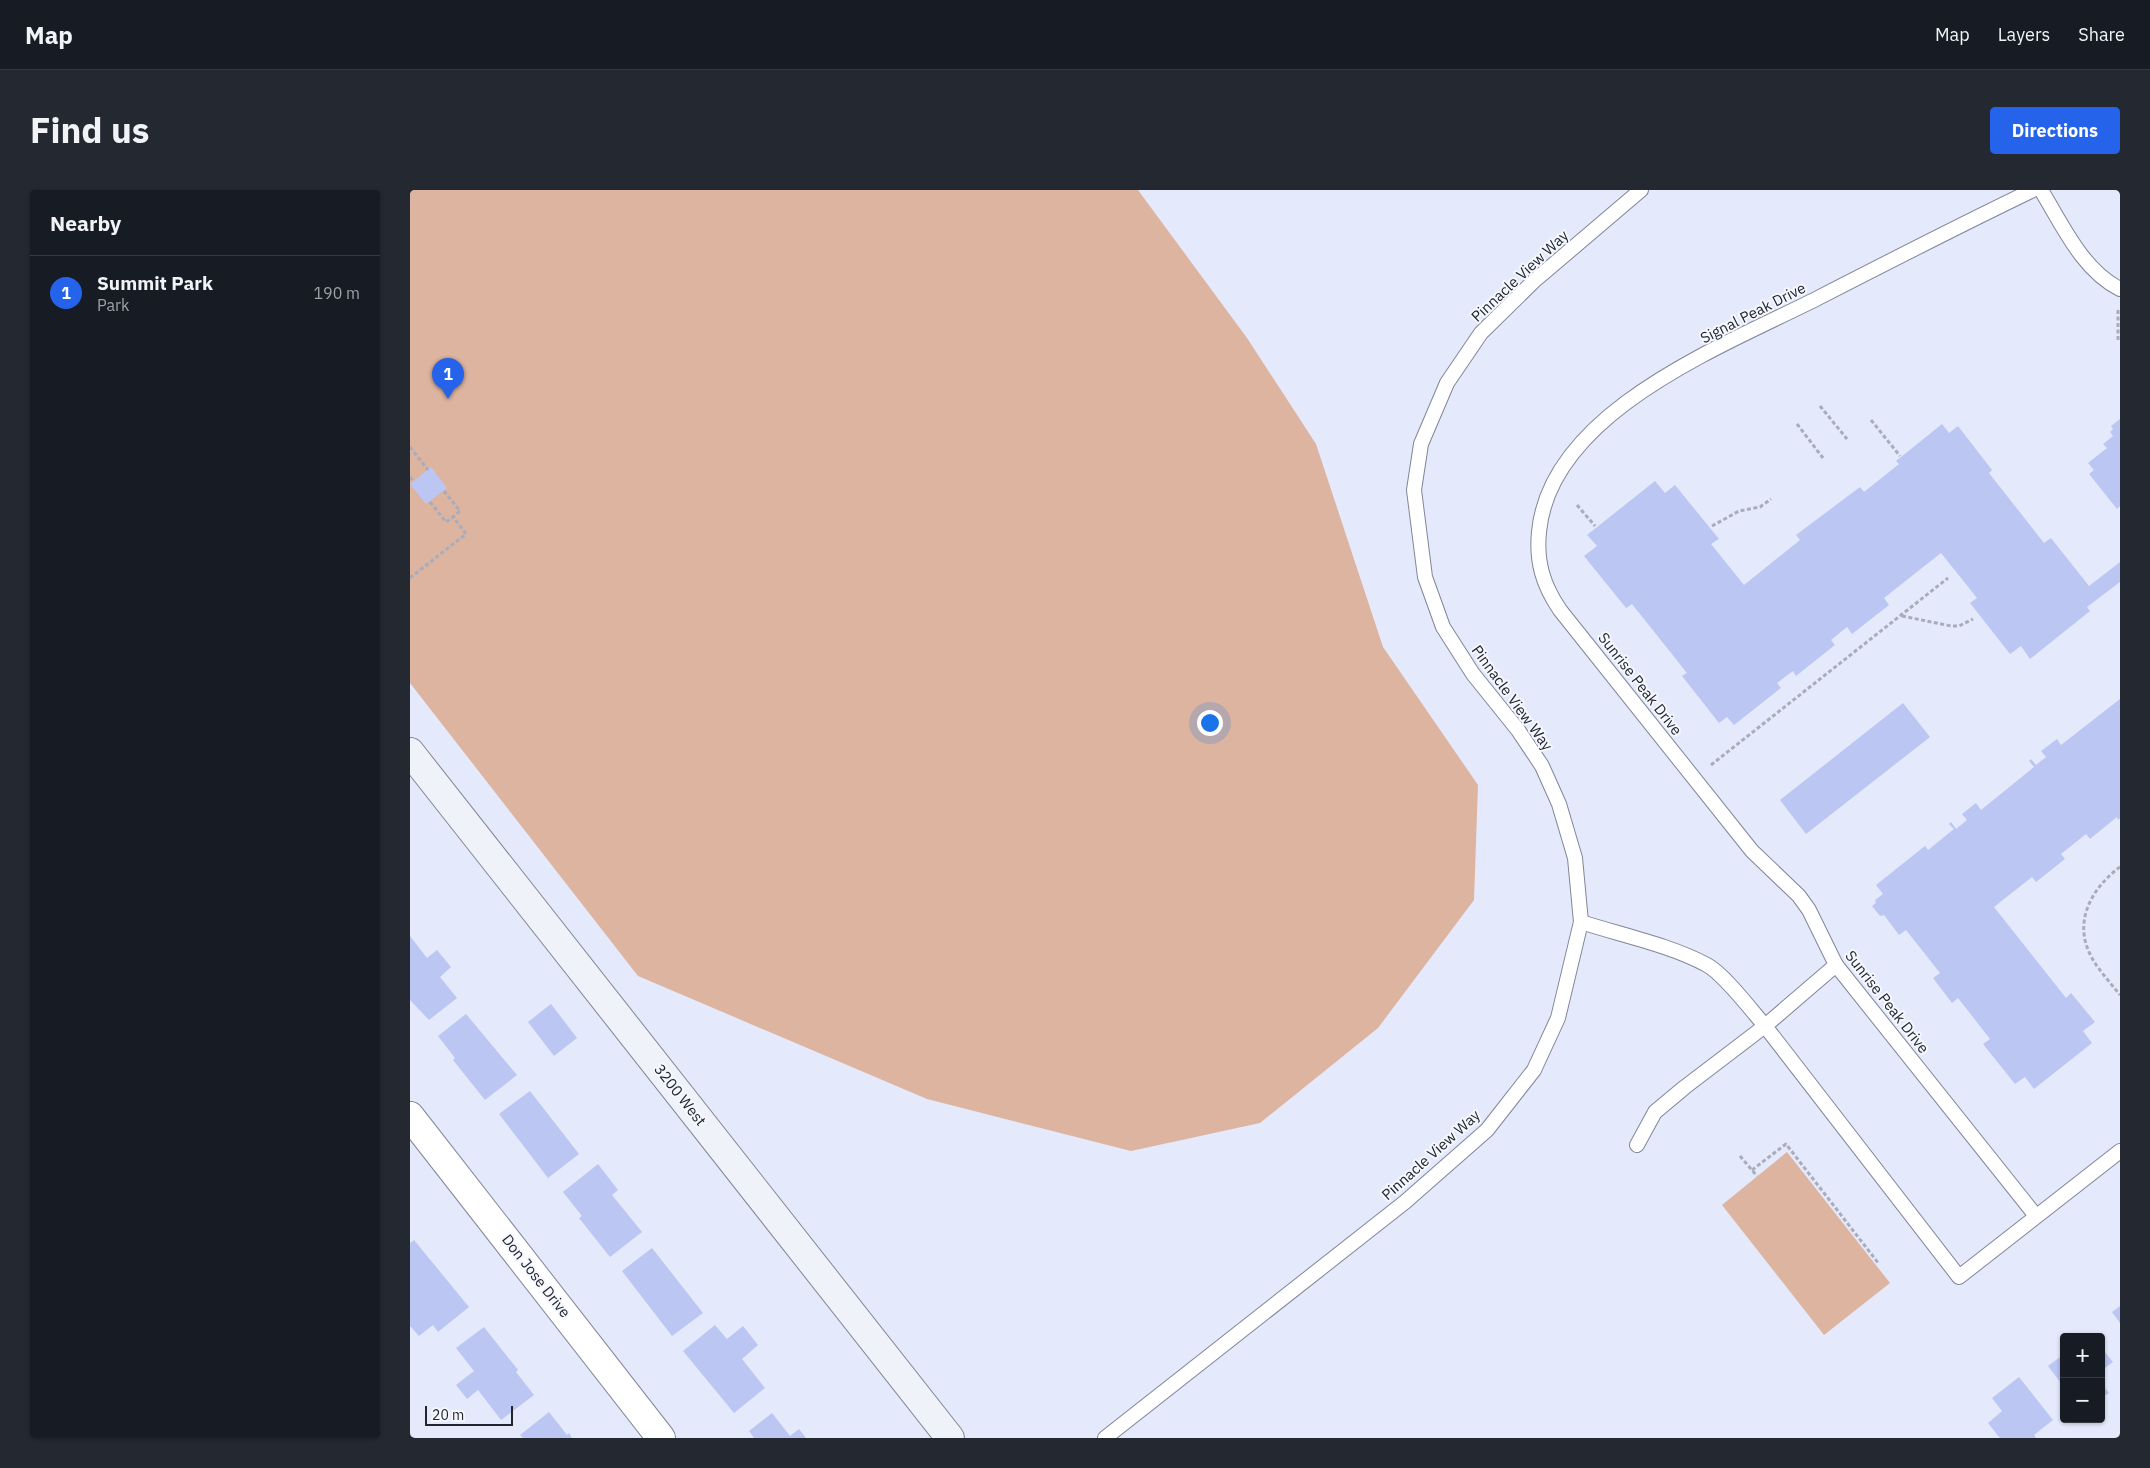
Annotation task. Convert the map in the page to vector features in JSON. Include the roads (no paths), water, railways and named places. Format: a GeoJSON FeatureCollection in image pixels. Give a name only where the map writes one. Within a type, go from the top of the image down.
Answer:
{"type":"FeatureCollection","features":[{"type":"Feature","properties":{"kind":"street","name":"3200 West"},"geometry":{"type":"LineString","coordinates":[[410,752],[950,1438]]}},
{"type":"Feature","properties":{"kind":"street","name":"Don Jose Drive"},"geometry":{"type":"LineString","coordinates":[[410,1116],[660,1438]]}},
{"type":"Feature","properties":{"kind":"lane","name":"Pinnacle View Way"},"geometry":{"type":"LineString","coordinates":[[1105,1438],[1405,1202],[1487,1130],[1534,1070],[1558,1018],[1581,922],[1575,858],[1559,804],[1542,766],[1518,730],[1473,674],[1442,626],[1425,577],[1414,490],[1421,444],[1447,383],[1481,333],[1534,281],[1641,190]]}},
{"type":"Feature","properties":{"kind":"lane","name":"Signal Peak Drive"},"geometry":{"type":"LineString","coordinates":[[1540,521],[1551,487],[1570,454],[1599,426],[1636,396],[1697,360],[2033,190]]}},
{"type":"Feature","properties":{"kind":"lane"},"geometry":{"type":"LineString","coordinates":[[2041,190],[2077,248],[2092,266],[2119,289]]}},
{"type":"Feature","properties":{"kind":"lane","name":"Sunrise Peak Drive"},"geometry":{"type":"LineString","coordinates":[[1540,521],[1540,569],[1551,596],[1752,851],[1799,896],[1809,910],[1836,966],[2036,1216]]}},
{"type":"Feature","properties":{"kind":"lane"},"geometry":{"type":"LineString","coordinates":[[1581,922],[1667,949],[1708,966],[1743,1000],[1765,1026],[1959,1277],[2120,1150]]}},
{"type":"Feature","properties":{"kind":"lane"},"geometry":{"type":"LineString","coordinates":[[1637,1145],[1655,1112],[1765,1026],[1836,966]]}},
{"type":"Feature","properties":{"kind":"place","name":"Summit Park"},"geometry":{"type":"Point","coordinates":[448,399]}}]}
